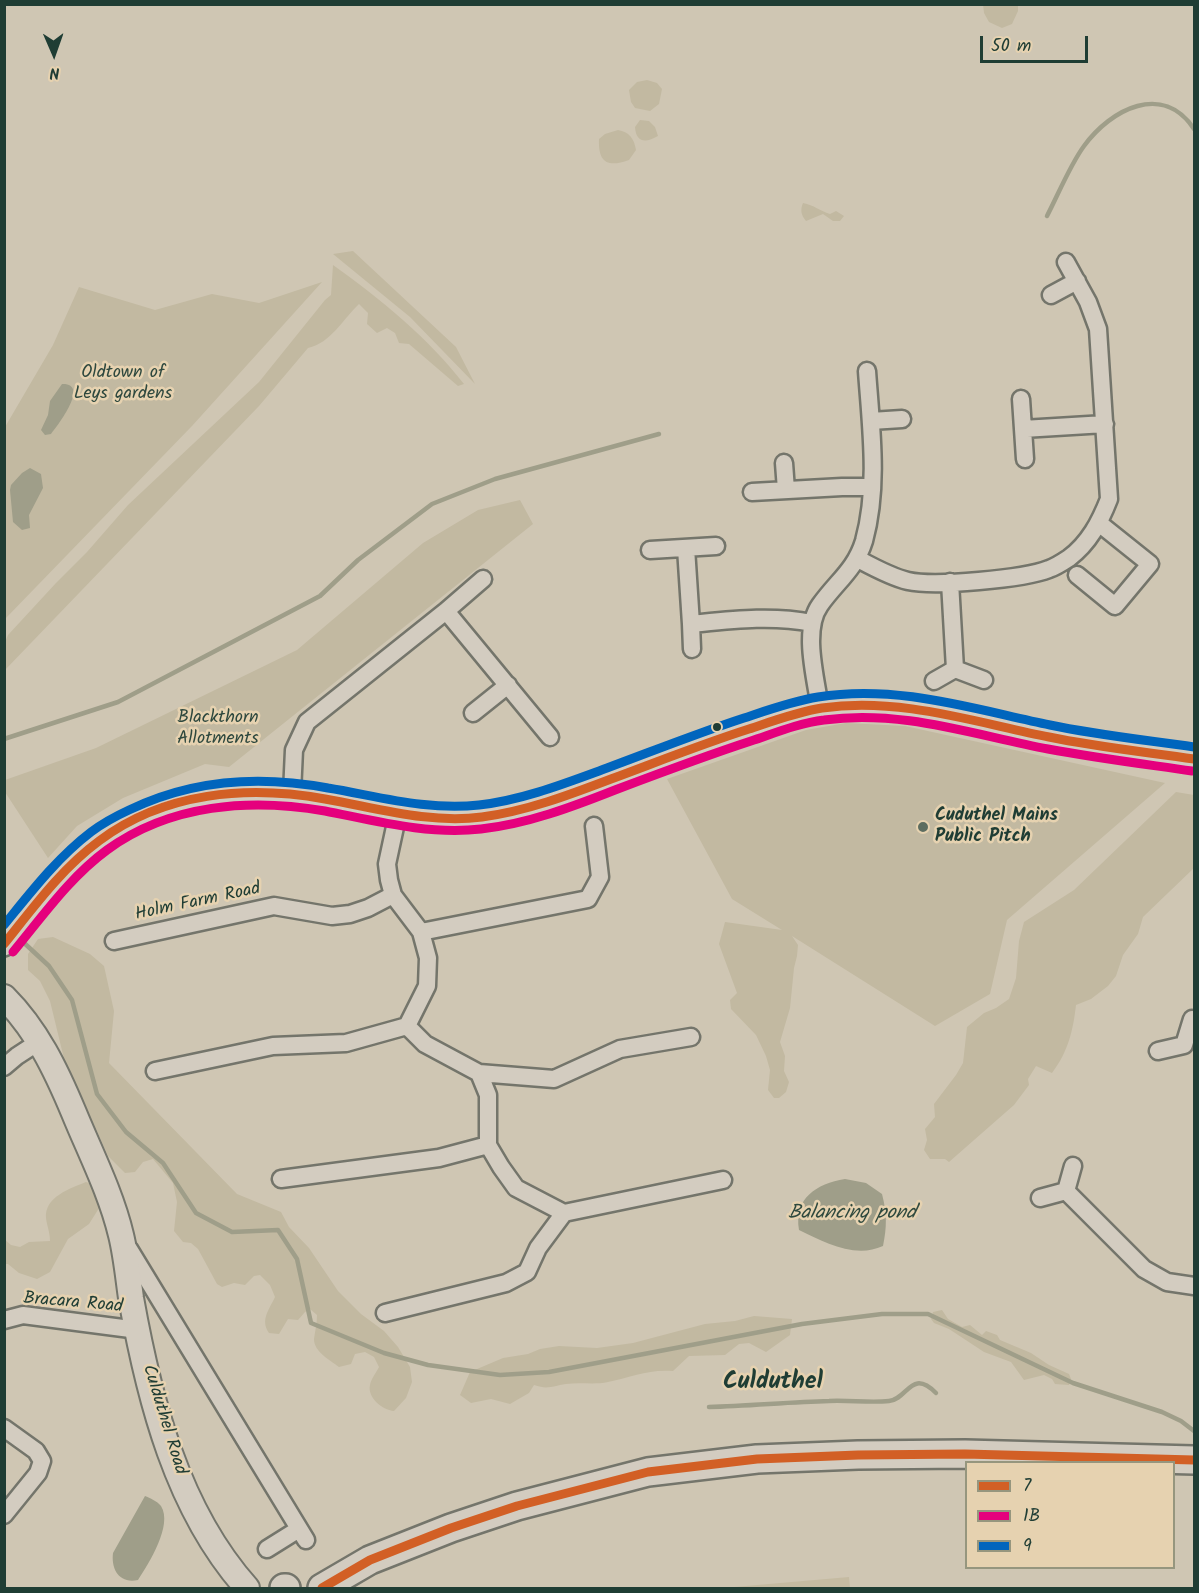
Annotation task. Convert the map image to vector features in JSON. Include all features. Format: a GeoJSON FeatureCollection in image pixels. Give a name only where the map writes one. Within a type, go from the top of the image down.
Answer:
{"type":"FeatureCollection","features":[{"type":"Feature","properties":{"kind":"main road","name":"Culduthel Road"},"geometry":{"type":"LineString","coordinates":[[4,997],[28,1023],[56,1071],[91,1155],[121,1234],[138,1330],[159,1418],[181,1481],[202,1525],[226,1565],[247,1588]]}},
{"type":"Feature","properties":{"kind":"main road"},"geometry":{"type":"LineString","coordinates":[[322,1588],[370,1560],[451,1528],[517,1506],[648,1472],[757,1459],[858,1455],[976,1454],[1194,1460]]}},
{"type":"Feature","properties":{"kind":"street"},"geometry":{"type":"LineString","coordinates":[[858,559],[908,581],[933,583],[1011,577],[1050,569],[1068,558],[1084,544],[1100,524],[1109,499],[1098,329],[1088,302],[1066,262]]}},
{"type":"Feature","properties":{"kind":"street"},"geometry":{"type":"LineString","coordinates":[[1051,295],[1077,281]]}},
{"type":"Feature","properties":{"kind":"street"},"geometry":{"type":"LineString","coordinates":[[820,708],[811,645],[812,623],[819,606],[843,580],[858,559],[868,522],[871,487],[871,421],[867,371]]}},
{"type":"Feature","properties":{"kind":"street"},"geometry":{"type":"LineString","coordinates":[[1021,399],[1025,459]]}},
{"type":"Feature","properties":{"kind":"street"},"geometry":{"type":"LineString","coordinates":[[871,421],[902,419]]}},
{"type":"Feature","properties":{"kind":"street"},"geometry":{"type":"LineString","coordinates":[[1023,429],[1105,424]]}},
{"type":"Feature","properties":{"kind":"street"},"geometry":{"type":"LineString","coordinates":[[784,463],[786,490]]}},
{"type":"Feature","properties":{"kind":"street"},"geometry":{"type":"LineString","coordinates":[[752,492],[871,487]]}},
{"type":"Feature","properties":{"kind":"street"},"geometry":{"type":"LineString","coordinates":[[1077,575],[1115,606],[1150,564],[1100,524]]}},
{"type":"Feature","properties":{"kind":"street"},"geometry":{"type":"LineString","coordinates":[[650,549],[716,546]]}},
{"type":"Feature","properties":{"kind":"street"},"geometry":{"type":"LineString","coordinates":[[686,548],[692,649]]}},
{"type":"Feature","properties":{"kind":"street"},"geometry":{"type":"LineString","coordinates":[[292,793],[294,750],[307,722],[483,579]]}},
{"type":"Feature","properties":{"kind":"street"},"geometry":{"type":"LineString","coordinates":[[950,582],[955,669]]}},
{"type":"Feature","properties":{"kind":"street"},"geometry":{"type":"LineString","coordinates":[[446,611],[550,737]]}},
{"type":"Feature","properties":{"kind":"street"},"geometry":{"type":"LineString","coordinates":[[691,624],[763,618],[788,618],[812,623]]}},
{"type":"Feature","properties":{"kind":"street"},"geometry":{"type":"LineString","coordinates":[[955,669],[984,680]]}},
{"type":"Feature","properties":{"kind":"street"},"geometry":{"type":"LineString","coordinates":[[934,681],[955,669]]}},
{"type":"Feature","properties":{"kind":"street"},"geometry":{"type":"LineString","coordinates":[[473,712],[508,685]]}},
{"type":"Feature","properties":{"kind":"street"},"geometry":{"type":"LineString","coordinates":[[4,945],[37,903],[88,850],[102,839],[139,818],[183,801],[219,793],[254,791],[292,793],[440,819],[479,817],[521,809],[575,792],[721,738],[820,708],[854,705],[902,706],[1090,745],[1194,759]]}},
{"type":"Feature","properties":{"kind":"street"},"geometry":{"type":"LineString","coordinates":[[155,1071],[273,1046],[346,1043],[406,1026],[427,986],[428,958],[421,932],[393,895],[388,880],[387,864],[398,813]]}},
{"type":"Feature","properties":{"kind":"street"},"geometry":{"type":"LineString","coordinates":[[421,932],[588,898],[600,878],[594,826]]}},
{"type":"Feature","properties":{"kind":"street","name":"Holm Farm Road"},"geometry":{"type":"LineString","coordinates":[[114,940],[274,906],[332,916],[350,914],[393,895]]}},
{"type":"Feature","properties":{"kind":"street"},"geometry":{"type":"LineString","coordinates":[[1158,1051],[1189,1050],[1192,1019]]}},
{"type":"Feature","properties":{"kind":"street"},"geometry":{"type":"LineString","coordinates":[[406,1026],[425,1044],[479,1073],[554,1079],[620,1049],[691,1037]]}},
{"type":"Feature","properties":{"kind":"street"},"geometry":{"type":"LineString","coordinates":[[4,1067],[39,1041]]}},
{"type":"Feature","properties":{"kind":"street"},"geometry":{"type":"LineString","coordinates":[[479,1073],[488,1095],[488,1145],[516,1188],[564,1213],[723,1180]]}},
{"type":"Feature","properties":{"kind":"street"},"geometry":{"type":"LineString","coordinates":[[281,1179],[439,1158],[488,1145]]}},
{"type":"Feature","properties":{"kind":"street"},"geometry":{"type":"LineString","coordinates":[[1066,1191],[1073,1166]]}},
{"type":"Feature","properties":{"kind":"street"},"geometry":{"type":"LineString","coordinates":[[1040,1198],[1066,1191]]}},
{"type":"Feature","properties":{"kind":"street"},"geometry":{"type":"LineString","coordinates":[[1066,1191],[1144,1269],[1167,1282],[1194,1286]]}},
{"type":"Feature","properties":{"kind":"street"},"geometry":{"type":"LineString","coordinates":[[385,1313],[506,1283],[527,1272],[538,1248],[564,1213]]}},
{"type":"Feature","properties":{"kind":"street","name":"Culduthel Road"},"geometry":{"type":"LineString","coordinates":[[121,1234],[302,1534],[267,1549]]}},
{"type":"Feature","properties":{"kind":"street","name":"Bracara Road"},"geometry":{"type":"LineString","coordinates":[[4,1320],[23,1315],[138,1330]]}},
{"type":"Feature","properties":{"kind":"street"},"geometry":{"type":"LineString","coordinates":[[4,1428],[36,1451],[42,1461],[38,1473],[4,1515]]}},
{"type":"Feature","properties":{"kind":"shaded area"},"geometry":{"type":"Polygon","coordinates":[[[849,1577],[850,1588],[723,1588],[849,1577]]]}},
{"type":"Feature","properties":{"kind":"green space"},"geometry":{"type":"Polygon","coordinates":[[[983,4],[1018,5],[1018,11],[1012,24],[1002,28],[989,22],[984,13],[983,4]]]}},
{"type":"Feature","properties":{"kind":"green space"},"geometry":{"type":"Polygon","coordinates":[[[647,80],[657,83],[662,89],[659,104],[650,111],[635,108],[631,102],[629,90],[637,82],[647,80]]]}},
{"type":"Feature","properties":{"kind":"green space"},"geometry":{"type":"Polygon","coordinates":[[[640,120],[649,121],[655,127],[658,136],[649,140],[640,139],[635,127],[640,120]]]}},
{"type":"Feature","properties":{"kind":"green space"},"geometry":{"type":"Polygon","coordinates":[[[618,130],[630,136],[636,150],[629,160],[610,163],[602,158],[599,139],[605,134],[618,130]]]}},
{"type":"Feature","properties":{"kind":"green space"},"geometry":{"type":"Polygon","coordinates":[[[803,203],[830,214],[836,211],[844,216],[840,221],[833,221],[823,214],[806,221],[802,212],[803,203]]]}},
{"type":"Feature","properties":{"kind":"green space"},"geometry":{"type":"Polygon","coordinates":[[[353,251],[456,347],[475,384],[410,317],[333,254],[353,251]]]}},
{"type":"Feature","properties":{"kind":"green space"},"geometry":{"type":"Polygon","coordinates":[[[333,265],[403,320],[464,384],[458,386],[409,344],[399,343],[395,333],[387,328],[377,333],[367,324],[368,313],[359,304],[330,336],[308,348],[259,406],[5,670],[5,642],[8,635],[128,505],[259,382],[331,295],[333,265]]]}},
{"type":"Feature","properties":{"kind":"green space","name":"Oldtown of Leys gardens"},"geometry":{"type":"Polygon","coordinates":[[[322,282],[192,426],[5,619],[5,427],[53,345],[79,287],[155,310],[212,294],[259,303],[322,282]]]}},
{"type":"Feature","properties":{"kind":"green space","name":"Blackthorn Allotments"},"geometry":{"type":"Polygon","coordinates":[[[520,500],[533,524],[229,767],[205,764],[123,798],[77,826],[48,858],[5,792],[5,780],[96,748],[297,650],[423,543],[478,510],[520,500]]]}},
{"type":"Feature","properties":{"kind":"green space"},"geometry":{"type":"Polygon","coordinates":[[[846,723],[905,726],[1165,783],[1007,920],[990,994],[935,1026],[792,936],[798,945],[797,956],[790,1008],[780,1042],[785,1056],[784,1071],[789,1082],[786,1092],[779,1098],[774,1098],[768,1090],[770,1070],[766,1056],[756,1035],[731,1009],[730,1000],[737,993],[719,944],[725,922],[782,930],[732,899],[667,779],[806,730],[846,723]]]}},
{"type":"Feature","properties":{"kind":"green space"},"geometry":{"type":"Polygon","coordinates":[[[1176,792],[1194,795],[1194,868],[1143,917],[1138,934],[1123,955],[1116,976],[1108,986],[1091,999],[1076,1005],[1069,1041],[1052,1073],[1036,1066],[1028,1079],[1029,1085],[1014,1105],[949,1162],[945,1159],[930,1159],[924,1150],[927,1140],[925,1129],[935,1117],[934,1104],[963,1063],[967,1027],[984,1013],[1009,999],[1016,978],[1019,941],[1024,922],[1074,890],[1176,792]]]}},
{"type":"Feature","properties":{"kind":"green space"},"geometry":{"type":"Polygon","coordinates":[[[53,937],[90,954],[104,966],[114,1011],[109,1063],[237,1194],[281,1212],[289,1227],[309,1248],[338,1291],[361,1314],[384,1331],[398,1347],[410,1367],[412,1382],[406,1398],[394,1411],[380,1405],[371,1394],[371,1383],[379,1367],[374,1357],[365,1352],[355,1354],[351,1364],[339,1367],[320,1352],[314,1339],[317,1315],[310,1309],[298,1320],[288,1319],[279,1334],[269,1333],[265,1319],[275,1297],[270,1285],[260,1275],[254,1276],[245,1285],[234,1283],[222,1287],[217,1284],[198,1249],[191,1243],[183,1242],[174,1231],[177,1202],[173,1183],[153,1159],[143,1162],[135,1172],[125,1173],[108,1156],[68,1075],[50,1001],[40,981],[28,970],[28,954],[38,939],[53,937]]]}},
{"type":"Feature","properties":{"kind":"green space"},"geometry":{"type":"Polygon","coordinates":[[[86,1182],[97,1186],[101,1205],[89,1224],[68,1239],[50,1272],[37,1279],[19,1273],[5,1264],[4,1239],[11,1245],[20,1247],[29,1242],[50,1241],[46,1218],[49,1204],[60,1194],[86,1182]]]}},
{"type":"Feature","properties":{"kind":"green space"},"geometry":{"type":"Polygon","coordinates":[[[942,1310],[948,1319],[962,1327],[970,1325],[982,1335],[986,1331],[997,1335],[1000,1340],[1031,1353],[1069,1374],[1071,1379],[1069,1385],[1055,1384],[1052,1379],[1044,1375],[1024,1380],[1011,1362],[984,1352],[949,1329],[934,1323],[931,1319],[933,1312],[942,1310]]]}},
{"type":"Feature","properties":{"kind":"green space"},"geometry":{"type":"Polygon","coordinates":[[[754,1316],[792,1319],[790,1335],[766,1352],[749,1343],[739,1344],[725,1355],[689,1356],[673,1371],[648,1372],[603,1383],[571,1383],[547,1387],[534,1385],[529,1393],[510,1404],[491,1399],[471,1403],[460,1395],[470,1372],[503,1358],[559,1346],[597,1348],[633,1343],[705,1324],[735,1321],[754,1316]]]}},
{"type":"Feature","properties":{"kind":"water"},"geometry":{"type":"Polygon","coordinates":[[[62,384],[70,385],[73,397],[55,429],[51,434],[45,435],[41,430],[48,415],[50,401],[62,384]]]}},
{"type":"Feature","properties":{"kind":"water"},"geometry":{"type":"Polygon","coordinates":[[[30,468],[41,474],[43,488],[29,515],[30,528],[22,530],[13,522],[10,490],[11,485],[30,468]]]}},
{"type":"Feature","properties":{"kind":"water","name":"Balancing pond"},"geometry":{"type":"Polygon","coordinates":[[[845,1179],[866,1183],[882,1194],[886,1220],[883,1246],[872,1250],[851,1250],[829,1244],[799,1230],[800,1209],[809,1194],[834,1181],[845,1179]]]}},
{"type":"Feature","properties":{"kind":"water"},"geometry":{"type":"Polygon","coordinates":[[[145,1496],[161,1506],[164,1523],[153,1554],[138,1580],[131,1581],[121,1577],[115,1570],[113,1553],[145,1496]]]}},
{"type":"Feature","properties":{"kind":"waterway"},"geometry":{"type":"LineString","coordinates":[[1047,216],[1084,146],[1108,121],[1122,112],[1138,106],[1153,104],[1168,107],[1181,115],[1194,129]]}},
{"type":"Feature","properties":{"kind":"waterway"},"geometry":{"type":"LineString","coordinates":[[4,739],[118,702],[320,596],[358,560],[432,504],[495,479],[659,434]]}},
{"type":"Feature","properties":{"kind":"waterway"},"geometry":{"type":"LineString","coordinates":[[22,941],[49,966],[72,1000],[97,1094],[126,1132],[163,1163],[196,1213],[232,1232],[278,1230],[297,1259],[311,1323],[384,1353],[428,1365],[500,1375],[549,1372],[802,1324],[882,1314],[928,1314],[1073,1383],[1162,1412],[1181,1421],[1194,1431]]}},
{"type":"Feature","properties":{"kind":"waterway"},"geometry":{"type":"LineString","coordinates":[[709,1407],[829,1401],[889,1401],[915,1384],[921,1383],[936,1393]]}},
{"type":"Feature","properties":{"kind":"transit line","name":"9"},"geometry":{"type":"LineString","coordinates":[[4,925],[56,864],[79,842],[105,823],[153,800],[177,792],[227,782],[302,784],[403,802],[441,806],[495,803],[592,774],[781,706],[818,697],[847,694],[877,694],[935,700],[1068,729],[1194,747]]}},
{"type":"Feature","properties":{"kind":"transit line","name":"7"},"geometry":{"type":"LineString","coordinates":[[4,944],[60,876],[99,841],[151,812],[179,802],[207,796],[236,793],[296,795],[423,817],[462,819],[482,817],[548,802],[785,717],[822,708],[851,705],[908,708],[1067,741],[1194,759]]}},
{"type":"Feature","properties":{"kind":"transit line","name":"1B"},"geometry":{"type":"LineString","coordinates":[[13,952],[69,885],[107,850],[157,823],[212,808],[240,805],[297,807],[422,829],[461,830],[498,827],[566,808],[787,729],[815,721],[853,718],[881,718],[937,725],[1066,752],[1192,771]]}},
{"type":"Feature","properties":{"kind":"transit line","name":"7"},"geometry":{"type":"LineString","coordinates":[[322,1588],[370,1560],[451,1528],[517,1506],[648,1472],[757,1459],[858,1455],[965,1454],[1194,1460]]}},
{"type":"Feature","properties":{"kind":"place","name":"Cuduthel Mains Public Pitch"},"geometry":{"type":"Point","coordinates":[923,827]}},
{"type":"Feature","properties":{"kind":"district","name":"Culduthel"},"geometry":{"type":"Point","coordinates":[773,1384]}}]}
